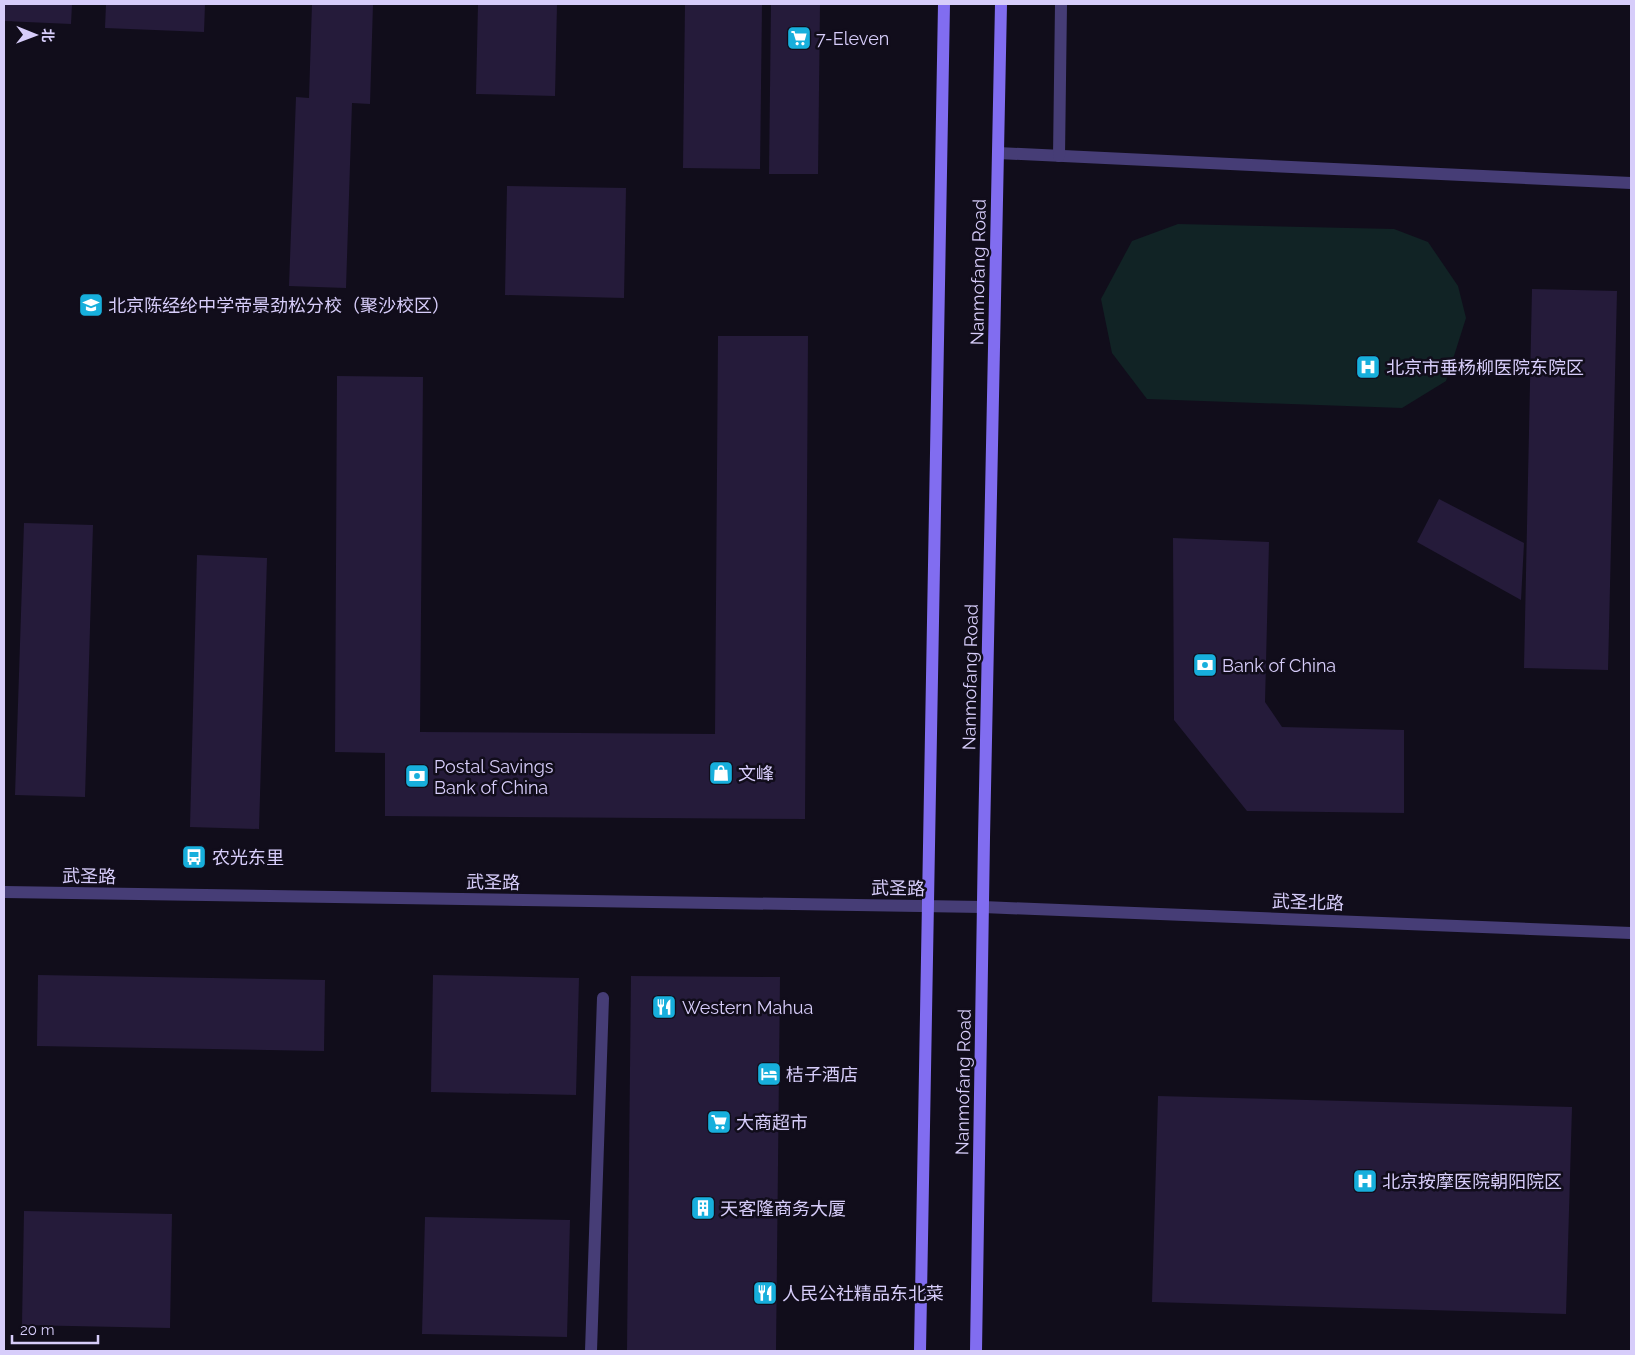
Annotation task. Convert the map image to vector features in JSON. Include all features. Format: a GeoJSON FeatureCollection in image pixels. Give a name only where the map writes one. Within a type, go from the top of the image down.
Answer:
{"type":"FeatureCollection","features":[{"type":"Feature","properties":{"kind":"main road","name":"Nanmofang Road"},"geometry":{"type":"LineString","coordinates":[[920,1351],[944,4]]}},
{"type":"Feature","properties":{"kind":"main road","name":"Nanmofang Road"},"geometry":{"type":"LineString","coordinates":[[976,1351],[1001,4]]}},
{"type":"Feature","properties":{"kind":"street"},"geometry":{"type":"LineString","coordinates":[[1059,156],[1061,4]]}},
{"type":"Feature","properties":{"kind":"street"},"geometry":{"type":"LineString","coordinates":[[998,153],[1631,183]]}},
{"type":"Feature","properties":{"kind":"street","name":"武圣路"},"geometry":{"type":"LineString","coordinates":[[4,892],[983,906]]}},
{"type":"Feature","properties":{"kind":"street","name":"武圣北路"},"geometry":{"type":"LineString","coordinates":[[983,906],[1631,933]]}},
{"type":"Feature","properties":{"kind":"street"},"geometry":{"type":"LineString","coordinates":[[591,1351],[603,998]]}},
{"type":"Feature","properties":{"kind":"shaded area"},"geometry":{"type":"Polygon","coordinates":[[[1178,224],[1394,229],[1428,242],[1458,286],[1466,318],[1446,381],[1402,408],[1147,399],[1112,353],[1101,299],[1132,241],[1178,224]]]}},
{"type":"Feature","properties":{"kind":"building"},"geometry":{"type":"Polygon","coordinates":[[[4,4],[72,4],[71,24],[4,21],[4,4]]]}},
{"type":"Feature","properties":{"kind":"building"},"geometry":{"type":"Polygon","coordinates":[[[106,4],[205,4],[204,32],[105,28],[106,4]]]}},
{"type":"Feature","properties":{"kind":"building"},"geometry":{"type":"Polygon","coordinates":[[[312,4],[373,4],[370,104],[352,103],[346,288],[289,286],[296,97],[309,98],[312,4]]]}},
{"type":"Feature","properties":{"kind":"building"},"geometry":{"type":"Polygon","coordinates":[[[478,4],[557,4],[555,96],[476,94],[478,4]]]}},
{"type":"Feature","properties":{"kind":"building"},"geometry":{"type":"Polygon","coordinates":[[[685,4],[762,4],[760,169],[683,168],[685,4]]]}},
{"type":"Feature","properties":{"kind":"building"},"geometry":{"type":"Polygon","coordinates":[[[771,4],[820,4],[818,174],[769,174],[771,4]]]}},
{"type":"Feature","properties":{"kind":"building"},"geometry":{"type":"Polygon","coordinates":[[[507,186],[626,188],[624,298],[505,295],[507,186]]]}},
{"type":"Feature","properties":{"kind":"building"},"geometry":{"type":"Polygon","coordinates":[[[1532,289],[1617,291],[1608,670],[1524,668],[1532,289]]]}},
{"type":"Feature","properties":{"kind":"building"},"geometry":{"type":"Polygon","coordinates":[[[718,336],[808,336],[805,819],[385,816],[385,753],[335,752],[337,376],[423,377],[420,732],[715,734],[718,336]]]}},
{"type":"Feature","properties":{"kind":"building"},"geometry":{"type":"Polygon","coordinates":[[[1439,499],[1524,543],[1521,600],[1417,542],[1439,499]]]}},
{"type":"Feature","properties":{"kind":"building"},"geometry":{"type":"Polygon","coordinates":[[[24,523],[93,525],[85,797],[15,795],[24,523]]]}},
{"type":"Feature","properties":{"kind":"building"},"geometry":{"type":"Polygon","coordinates":[[[1173,538],[1269,542],[1265,702],[1282,727],[1404,730],[1404,813],[1247,811],[1174,720],[1173,538]]]}},
{"type":"Feature","properties":{"kind":"building"},"geometry":{"type":"Polygon","coordinates":[[[197,555],[267,558],[259,829],[190,827],[197,555]]]}},
{"type":"Feature","properties":{"kind":"building"},"geometry":{"type":"Polygon","coordinates":[[[38,975],[325,980],[324,1051],[37,1046],[38,975]]]}},
{"type":"Feature","properties":{"kind":"building"},"geometry":{"type":"Polygon","coordinates":[[[433,975],[579,978],[576,1095],[431,1092],[433,975]]]}},
{"type":"Feature","properties":{"kind":"building","name":"天客隆商务大厦"},"geometry":{"type":"Polygon","coordinates":[[[631,976],[780,977],[776,1351],[627,1351],[631,976]]]}},
{"type":"Feature","properties":{"kind":"building"},"geometry":{"type":"Polygon","coordinates":[[[1158,1096],[1572,1107],[1566,1314],[1152,1302],[1158,1096]]]}},
{"type":"Feature","properties":{"kind":"building"},"geometry":{"type":"Polygon","coordinates":[[[24,1211],[172,1214],[170,1328],[22,1325],[24,1211]]]}},
{"type":"Feature","properties":{"kind":"building"},"geometry":{"type":"Polygon","coordinates":[[[425,1217],[570,1220],[567,1337],[422,1334],[425,1217]]]}},
{"type":"Feature","properties":{"kind":"place","name":"7-Eleven"},"geometry":{"type":"Point","coordinates":[799,38]}},
{"type":"Feature","properties":{"kind":"place","name":"北京陈经纶中学帝景劲松分校（聚沙校区）"},"geometry":{"type":"Point","coordinates":[91,305]}},
{"type":"Feature","properties":{"kind":"place","name":"北京市垂杨柳医院东院区"},"geometry":{"type":"Point","coordinates":[1368,367]}},
{"type":"Feature","properties":{"kind":"place","name":"Bank of China"},"geometry":{"type":"Point","coordinates":[1205,665]}},
{"type":"Feature","properties":{"kind":"place","name":"文峰"},"geometry":{"type":"Point","coordinates":[721,773]}},
{"type":"Feature","properties":{"kind":"place","name":"Postal Savings Bank of China"},"geometry":{"type":"Point","coordinates":[417,776]}},
{"type":"Feature","properties":{"kind":"place","name":"农光东里"},"geometry":{"type":"Point","coordinates":[194,857]}},
{"type":"Feature","properties":{"kind":"place","name":"Western Mahua"},"geometry":{"type":"Point","coordinates":[664,1007]}},
{"type":"Feature","properties":{"kind":"place","name":"桔子酒店"},"geometry":{"type":"Point","coordinates":[769,1074]}},
{"type":"Feature","properties":{"kind":"place","name":"大商超市"},"geometry":{"type":"Point","coordinates":[719,1122]}},
{"type":"Feature","properties":{"kind":"place","name":"北京按摩医院朝阳院区"},"geometry":{"type":"Point","coordinates":[1365,1181]}},
{"type":"Feature","properties":{"kind":"place","name":"天客隆商务大厦"},"geometry":{"type":"Point","coordinates":[703,1208]}},
{"type":"Feature","properties":{"kind":"place","name":"人民公社精品东北菜"},"geometry":{"type":"Point","coordinates":[765,1293]}}]}
